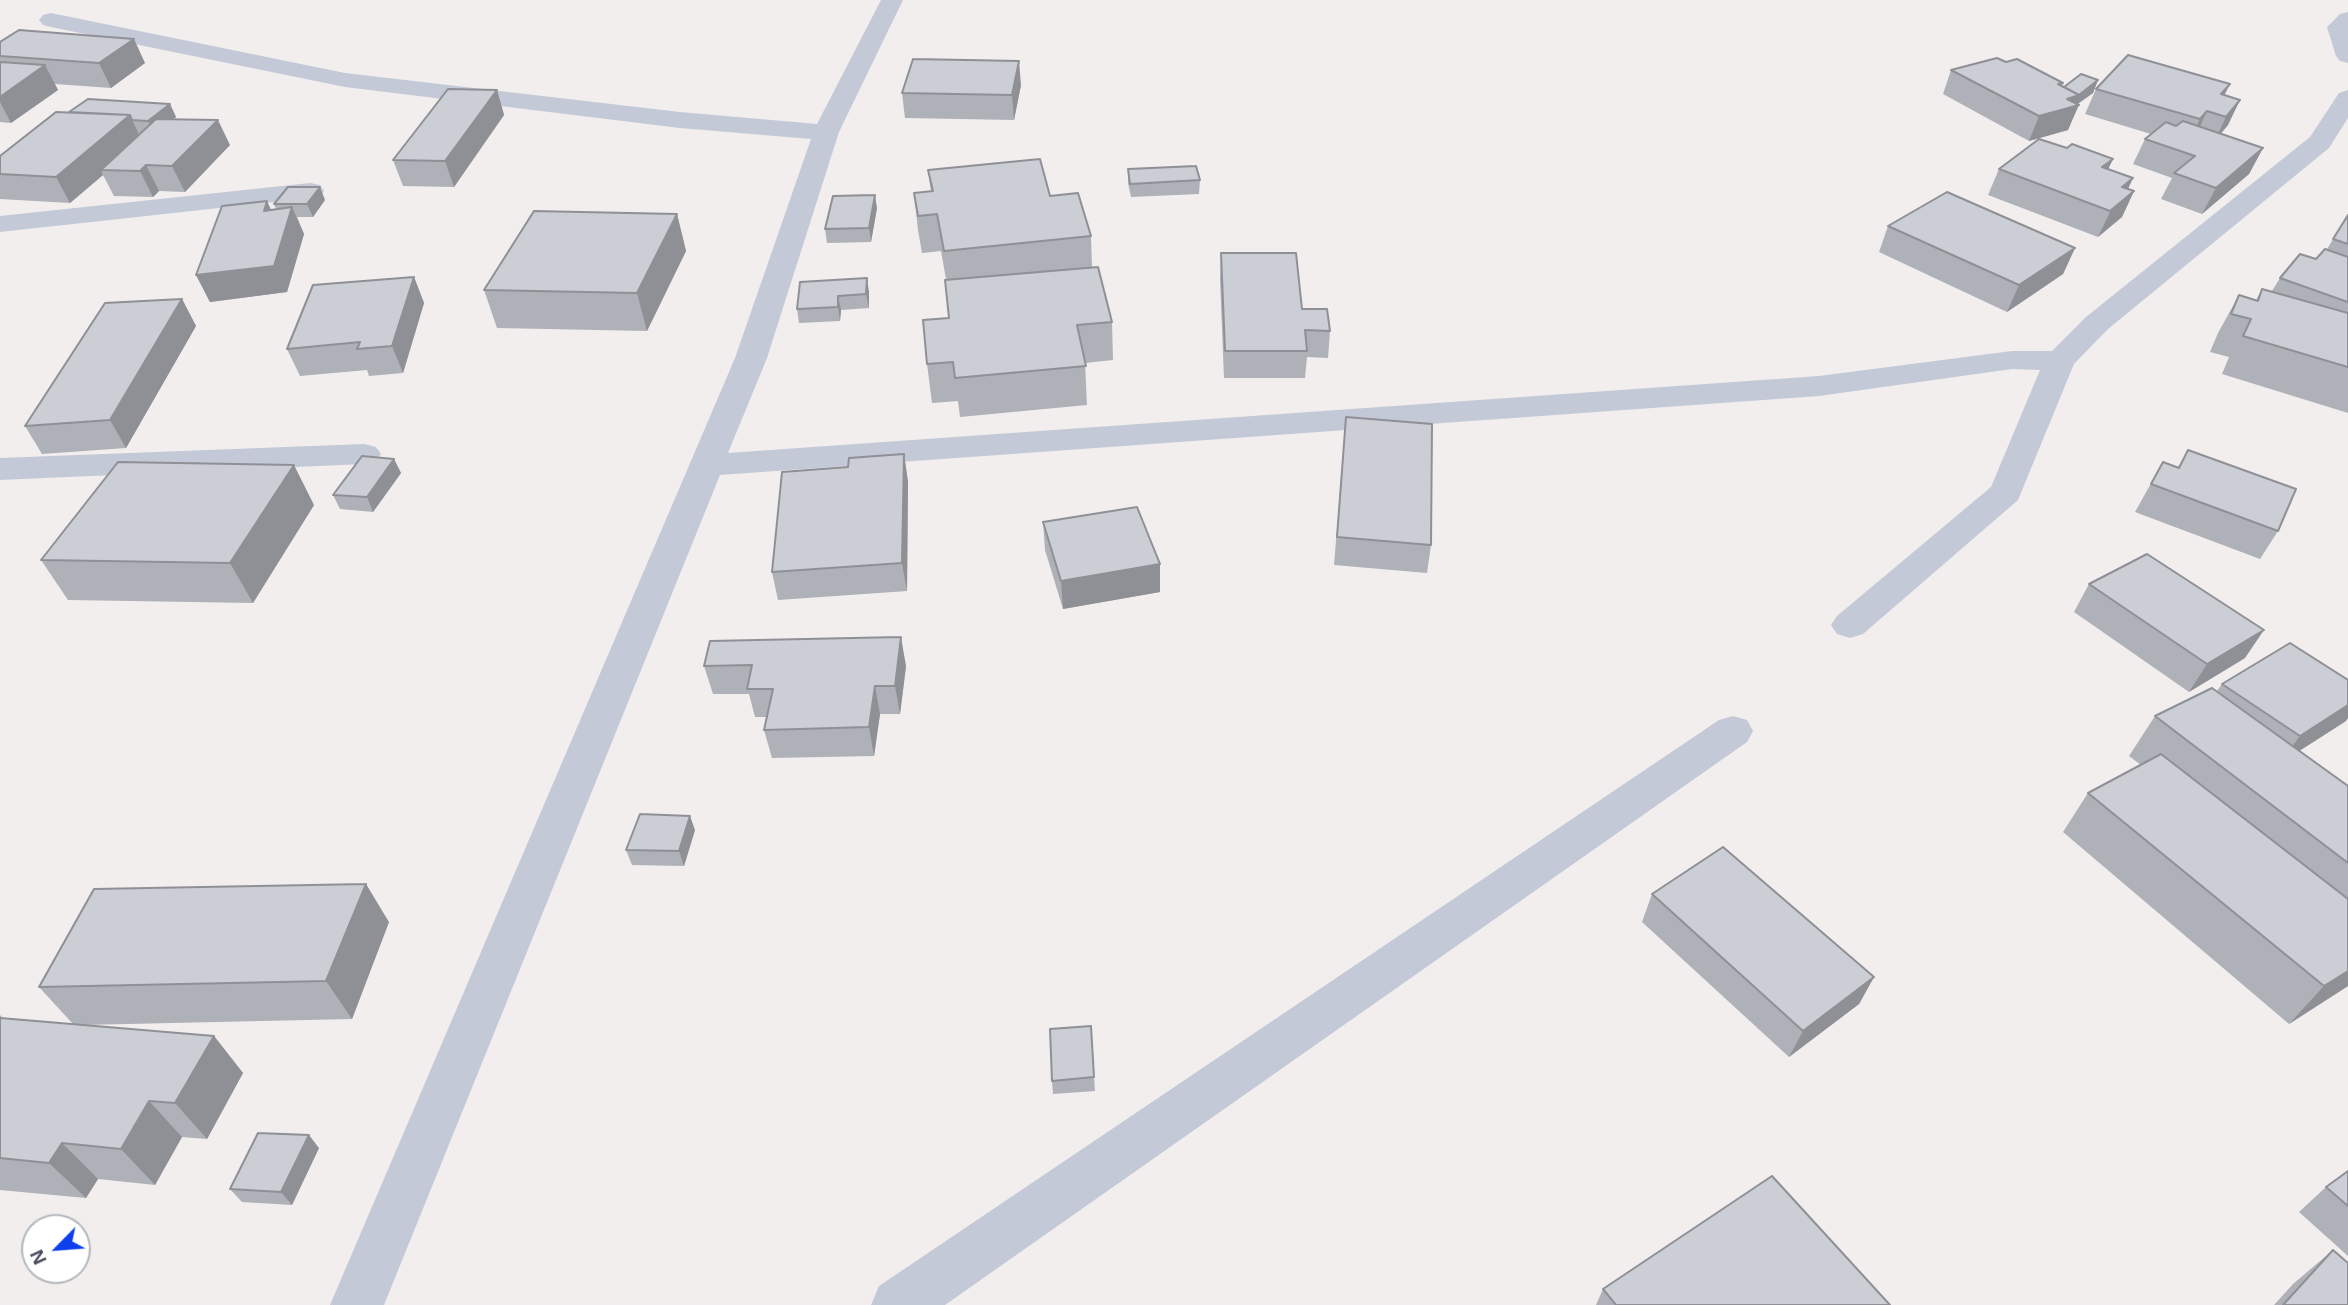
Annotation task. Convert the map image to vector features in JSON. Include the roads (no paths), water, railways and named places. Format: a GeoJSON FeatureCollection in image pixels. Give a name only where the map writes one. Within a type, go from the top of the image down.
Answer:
{"type":"FeatureCollection","features":[{"type":"Feature","properties":{"kind":"street"},"geometry":{"type":"LineString","coordinates":[[75,0],[41,27],[345,79],[680,120],[826,132]]}},
{"type":"Feature","properties":{"kind":"street"},"geometry":{"type":"LineString","coordinates":[[357,1305],[751,358],[826,132],[891,0]]}},
{"type":"Feature","properties":{"kind":"street"},"geometry":{"type":"LineString","coordinates":[[2348,19],[2339,27],[2348,56]]}},
{"type":"Feature","properties":{"kind":"street"},"geometry":{"type":"LineString","coordinates":[[1850,625],[2006,492],[2060,361],[2097,323],[2320,142],[2348,98]]}},
{"type":"Feature","properties":{"kind":"street"},"geometry":{"type":"LineString","coordinates":[[0,223],[310,191]]}},
{"type":"Feature","properties":{"kind":"street"},"geometry":{"type":"LineString","coordinates":[[707,465],[1819,386],[2012,360],[2060,361]]}},
{"type":"Feature","properties":{"kind":"street"},"geometry":{"type":"LineString","coordinates":[[0,470],[364,454]]}},
{"type":"Feature","properties":{"kind":"street"},"geometry":{"type":"LineString","coordinates":[[898,1305],[1733,731]]}}]}
